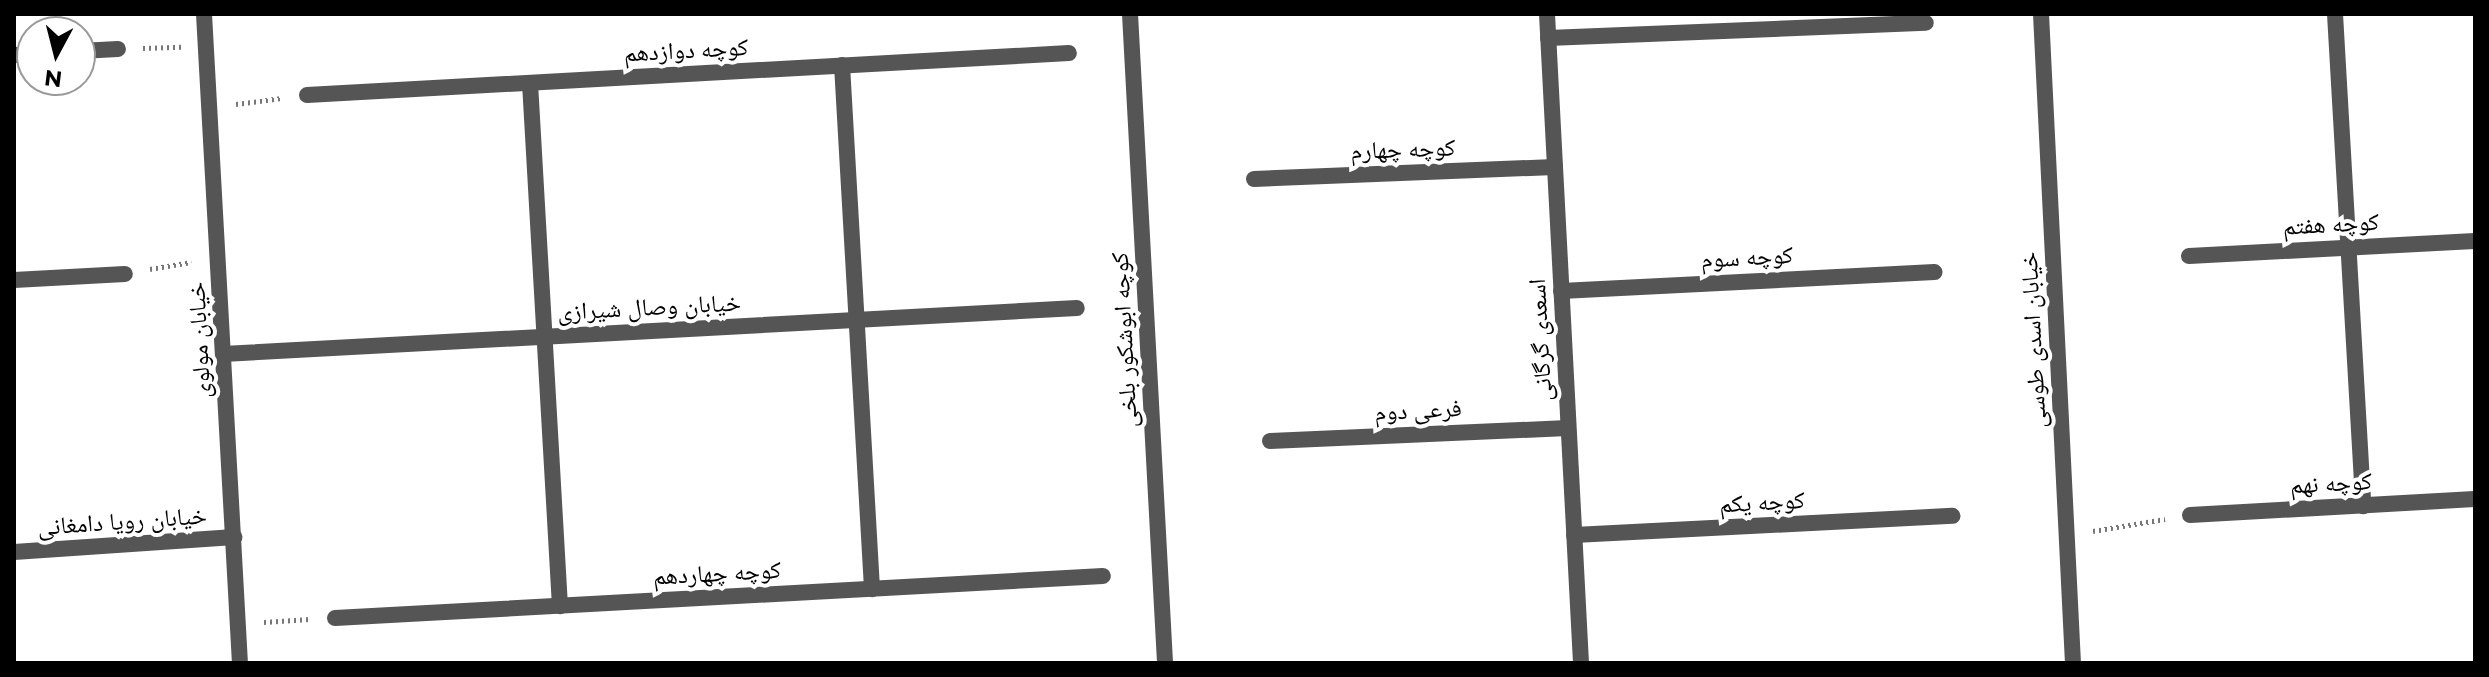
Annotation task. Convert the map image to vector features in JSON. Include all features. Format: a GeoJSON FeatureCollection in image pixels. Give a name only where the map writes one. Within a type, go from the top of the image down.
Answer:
{"type":"FeatureCollection","features":[{"type":"Feature","properties":{"kind":"street","name":"خیابان مولوی"},"geometry":{"type":"LineString","coordinates":[[204,14],[240,663]]}},
{"type":"Feature","properties":{"kind":"street","name":"کوچه ابوشکور بلخی"},"geometry":{"type":"LineString","coordinates":[[1130,14],[1165,663]]}},
{"type":"Feature","properties":{"kind":"street","name":"اسعدی گرگانی"},"geometry":{"type":"LineString","coordinates":[[1547,14],[1581,663]]}},
{"type":"Feature","properties":{"kind":"street","name":"خیابان اسدی طوسی"},"geometry":{"type":"LineString","coordinates":[[2041,14],[2073,663]]}},
{"type":"Feature","properties":{"kind":"street"},"geometry":{"type":"LineString","coordinates":[[2335,14],[2363,506]]}},
{"type":"Feature","properties":{"kind":"street"},"geometry":{"type":"LineString","coordinates":[[1548,38],[1926,23]]}},
{"type":"Feature","properties":{"kind":"street"},"geometry":{"type":"LineString","coordinates":[[96,50],[118,49]]}},
{"type":"Feature","properties":{"kind":"street","name":"کوچه دوازدهم"},"geometry":{"type":"LineString","coordinates":[[307,95],[1069,53]]}},
{"type":"Feature","properties":{"kind":"street"},"geometry":{"type":"LineString","coordinates":[[842,65],[872,589]]}},
{"type":"Feature","properties":{"kind":"street"},"geometry":{"type":"LineString","coordinates":[[530,83],[560,606]]}},
{"type":"Feature","properties":{"kind":"street","name":"کوچه چهارم"},"geometry":{"type":"LineString","coordinates":[[1254,179],[1555,167]]}},
{"type":"Feature","properties":{"kind":"street","name":"کوچه هفتم"},"geometry":{"type":"LineString","coordinates":[[2189,256],[2475,241]]}},
{"type":"Feature","properties":{"kind":"street","name":"کوچه سوم"},"geometry":{"type":"LineString","coordinates":[[1561,291],[1935,272]]}},
{"type":"Feature","properties":{"kind":"street"},"geometry":{"type":"LineString","coordinates":[[14,280],[125,274]]}},
{"type":"Feature","properties":{"kind":"street","name":"خیابان وصال شیرازی"},"geometry":{"type":"LineString","coordinates":[[223,354],[1077,308]]}},
{"type":"Feature","properties":{"kind":"street","name":"فرعی دوم"},"geometry":{"type":"LineString","coordinates":[[1270,441],[1568,428]]}},
{"type":"Feature","properties":{"kind":"street","name":"کوچه نهم"},"geometry":{"type":"LineString","coordinates":[[2190,515],[2475,499]]}},
{"type":"Feature","properties":{"kind":"street","name":"کوچه یکم"},"geometry":{"type":"LineString","coordinates":[[1574,535],[1953,516]]}},
{"type":"Feature","properties":{"kind":"street","name":"خیابان رویا دامغانی"},"geometry":{"type":"LineString","coordinates":[[14,552],[234,537]]}},
{"type":"Feature","properties":{"kind":"street","name":"کوچه چهاردهم"},"geometry":{"type":"LineString","coordinates":[[335,618],[1103,576]]}},
{"type":"Feature","properties":{"kind":"path"},"geometry":{"type":"LineString","coordinates":[[118,49],[206,45]]}},
{"type":"Feature","properties":{"kind":"path"},"geometry":{"type":"LineString","coordinates":[[210,107],[307,95]]}},
{"type":"Feature","properties":{"kind":"path"},"geometry":{"type":"LineString","coordinates":[[125,274],[218,257]]}},
{"type":"Feature","properties":{"kind":"path"},"geometry":{"type":"LineString","coordinates":[[2067,536],[2190,515]]}},
{"type":"Feature","properties":{"kind":"path"},"geometry":{"type":"LineString","coordinates":[[238,624],[335,618]]}}]}
